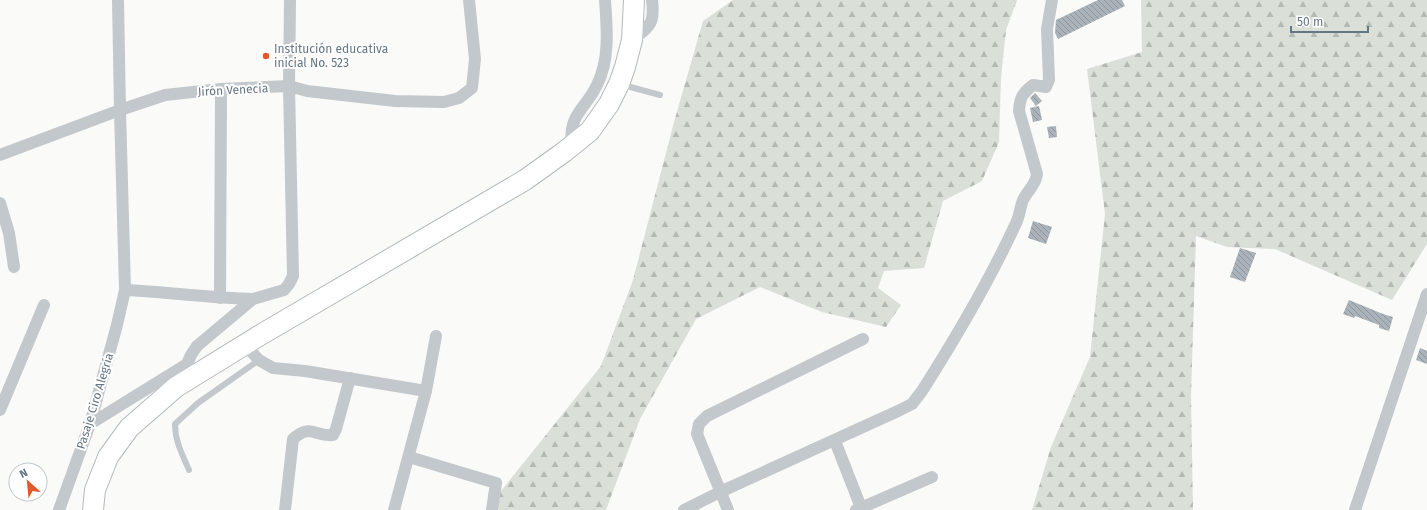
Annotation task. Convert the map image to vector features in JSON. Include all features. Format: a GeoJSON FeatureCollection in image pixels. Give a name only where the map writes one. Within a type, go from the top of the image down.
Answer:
{"type":"FeatureCollection","features":[{"type":"Feature","properties":{"kind":"highway"},"geometry":{"type":"LineString","coordinates":[[93,510],[95,490],[108,457],[129,428],[176,387],[525,180],[572,146],[590,130],[609,104],[619,84],[625,67],[632,40],[634,0]]}},
{"type":"Feature","properties":{"kind":"street","name":"Pasaje Ciro Alegría"},"geometry":{"type":"LineString","coordinates":[[58,510],[90,424],[125,290],[118,0]]}},
{"type":"Feature","properties":{"kind":"street"},"geometry":{"type":"LineString","coordinates":[[125,290],[220,298],[253,299],[284,290],[289,284],[293,276],[289,86],[290,0]]}},
{"type":"Feature","properties":{"kind":"street","name":"Jirón Venecia"},"geometry":{"type":"LineString","coordinates":[[0,154],[165,95],[221,89],[289,86],[307,91],[394,101],[444,102],[459,98],[472,88],[475,59],[469,0]]}},
{"type":"Feature","properties":{"kind":"street"},"geometry":{"type":"LineString","coordinates":[[572,146],[570,135],[572,125],[597,86],[603,68],[607,34],[605,0]]}},
{"type":"Feature","properties":{"kind":"street"},"geometry":{"type":"LineString","coordinates":[[632,40],[649,27],[653,13],[652,0]]}},
{"type":"Feature","properties":{"kind":"street"},"geometry":{"type":"LineString","coordinates":[[684,510],[912,404],[922,392],[985,287],[1018,219],[1028,190],[1034,184],[1036,179],[1037,174],[1019,112],[1023,93],[1033,84],[1046,87],[1049,80],[1047,28],[1052,0]]}},
{"type":"Feature","properties":{"kind":"street"},"geometry":{"type":"LineString","coordinates":[[220,298],[221,89]]}},
{"type":"Feature","properties":{"kind":"street"},"geometry":{"type":"LineString","coordinates":[[0,203],[9,233],[14,267]]}},
{"type":"Feature","properties":{"kind":"street"},"geometry":{"type":"LineString","coordinates":[[1355,510],[1427,294]]}},
{"type":"Feature","properties":{"kind":"street"},"geometry":{"type":"LineString","coordinates":[[90,424],[187,364],[197,346],[253,299]]}},
{"type":"Feature","properties":{"kind":"street"},"geometry":{"type":"LineString","coordinates":[[0,410],[44,305]]}},
{"type":"Feature","properties":{"kind":"street"},"geometry":{"type":"LineString","coordinates":[[394,510],[426,391],[436,336]]}},
{"type":"Feature","properties":{"kind":"street"},"geometry":{"type":"LineString","coordinates":[[728,510],[697,434],[699,424],[706,416],[862,340]]}},
{"type":"Feature","properties":{"kind":"street"},"geometry":{"type":"LineString","coordinates":[[245,345],[259,360],[273,368],[350,378],[426,391]]}},
{"type":"Feature","properties":{"kind":"street"},"geometry":{"type":"LineString","coordinates":[[285,510],[293,439],[299,434],[308,430],[333,435],[350,378]]}},
{"type":"Feature","properties":{"kind":"street"},"geometry":{"type":"LineString","coordinates":[[834,441],[860,509],[932,477]]}},
{"type":"Feature","properties":{"kind":"street"},"geometry":{"type":"LineString","coordinates":[[409,457],[496,483],[492,510]]}},
{"type":"Feature","properties":{"kind":"lane"},"geometry":{"type":"LineString","coordinates":[[619,84],[660,95]]}},
{"type":"Feature","properties":{"kind":"lane"},"geometry":{"type":"LineString","coordinates":[[189,470],[178,445],[175,434],[175,424],[198,403],[259,360]]}},
{"type":"Feature","properties":{"kind":"green space"},"geometry":{"type":"Polygon","coordinates":[[[733,0],[1017,0],[1006,30],[1001,78],[999,142],[982,181],[943,201],[924,268],[884,271],[878,288],[901,305],[886,327],[822,312],[760,287],[696,319],[640,419],[606,510],[499,510],[493,501],[601,366],[633,280],[674,122],[703,21],[733,0]]]}},
{"type":"Feature","properties":{"kind":"green space"},"geometry":{"type":"Polygon","coordinates":[[[1141,0],[1427,0],[1427,244],[1392,300],[1275,249],[1227,247],[1196,236],[1191,396],[1193,510],[1032,510],[1051,447],[1090,357],[1105,214],[1087,69],[1142,52],[1141,0]]]}},
{"type":"Feature","properties":{"kind":"building"},"geometry":{"type":"Polygon","coordinates":[[[1098,0],[1122,0],[1125,6],[1058,39],[1055,33],[1056,20],[1098,0]]]}},
{"type":"Feature","properties":{"kind":"building"},"geometry":{"type":"Polygon","coordinates":[[[1035,93],[1042,101],[1036,106],[1030,98],[1035,93]]]}},
{"type":"Feature","properties":{"kind":"building"},"geometry":{"type":"Polygon","coordinates":[[[1039,106],[1042,120],[1033,122],[1030,108],[1039,106]]]}},
{"type":"Feature","properties":{"kind":"building"},"geometry":{"type":"Polygon","coordinates":[[[1056,126],[1057,137],[1049,138],[1047,127],[1056,126]]]}},
{"type":"Feature","properties":{"kind":"building"},"geometry":{"type":"Polygon","coordinates":[[[1033,221],[1052,227],[1046,244],[1028,238],[1033,221]]]}},
{"type":"Feature","properties":{"kind":"building"},"geometry":{"type":"Polygon","coordinates":[[[1240,248],[1256,253],[1245,282],[1230,277],[1240,248]]]}},
{"type":"Feature","properties":{"kind":"building"},"geometry":{"type":"Polygon","coordinates":[[[1349,300],[1393,317],[1389,331],[1379,328],[1379,325],[1355,316],[1354,318],[1343,314],[1349,300]]]}},
{"type":"Feature","properties":{"kind":"building"},"geometry":{"type":"Polygon","coordinates":[[[1420,348],[1427,351],[1427,364],[1416,360],[1420,348]]]}},
{"type":"Feature","properties":{"kind":"place","name":"Institución educativa inicial No. 523"},"geometry":{"type":"Point","coordinates":[266,56]}}]}
